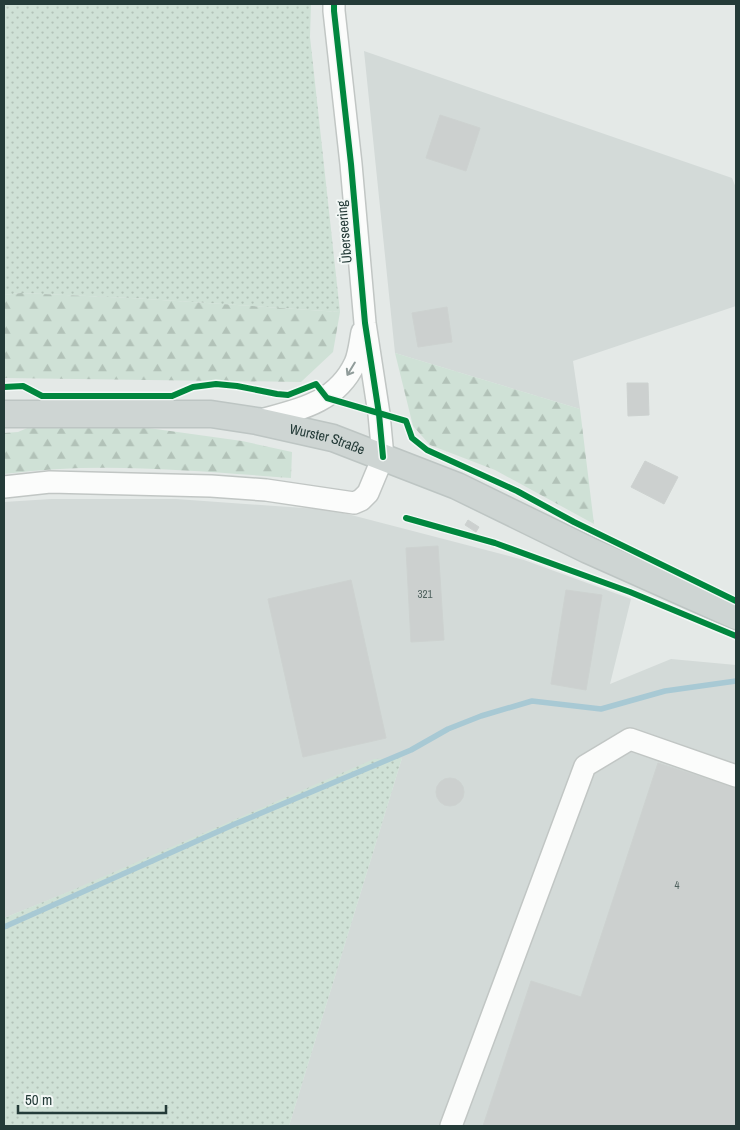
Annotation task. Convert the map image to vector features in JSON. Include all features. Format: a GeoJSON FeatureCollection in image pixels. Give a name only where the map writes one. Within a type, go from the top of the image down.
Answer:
{"type":"FeatureCollection","features":[{"type":"Feature","properties":{"kind":"main road","name":"Wurster Straße"},"geometry":{"type":"LineString","coordinates":[[4,414],[211,414],[257,421],[333,438],[457,486],[588,550],[736,616]]}},
{"type":"Feature","properties":{"kind":"street","name":"Überseering"},"geometry":{"type":"LineString","coordinates":[[334,4],[351,164],[364,322],[380,414],[383,458]]}},
{"type":"Feature","properties":{"kind":"street","name":"Überseering"},"geometry":{"type":"LineString","coordinates":[[257,421],[292,412],[327,398],[342,383],[355,362],[364,322]]}},
{"type":"Feature","properties":{"kind":"street"},"geometry":{"type":"LineString","coordinates":[[4,487],[50,482],[201,486],[266,490],[354,503],[362,500],[368,493],[383,458]]}},
{"type":"Feature","properties":{"kind":"street"},"geometry":{"type":"LineString","coordinates":[[451,1126],[585,766],[630,739],[736,776]]}},
{"type":"Feature","properties":{"kind":"shaded area"},"geometry":{"type":"Polygon","coordinates":[[[364,51],[732,178],[736,188],[736,306],[573,361],[580,409],[395,353],[364,51]]]}},
{"type":"Feature","properties":{"kind":"shaded area"},"geometry":{"type":"Polygon","coordinates":[[[51,499],[176,499],[332,510],[524,560],[631,599],[610,684],[671,659],[736,665],[736,1126],[289,1126],[402,758],[4,918],[4,502],[51,499]]]}},
{"type":"Feature","properties":{"kind":"green space"},"geometry":{"type":"Polygon","coordinates":[[[4,4],[311,4],[310,37],[340,312],[131,298],[21,293],[4,295],[4,4]]]}},
{"type":"Feature","properties":{"kind":"green space"},"geometry":{"type":"Polygon","coordinates":[[[21,293],[131,298],[340,312],[333,352],[301,382],[4,378],[4,295],[21,293]]]}},
{"type":"Feature","properties":{"kind":"green space"},"geometry":{"type":"Polygon","coordinates":[[[395,353],[580,409],[594,524],[495,470],[430,445],[413,426],[395,353]]]}},
{"type":"Feature","properties":{"kind":"green space"},"geometry":{"type":"Polygon","coordinates":[[[127,425],[242,441],[292,452],[291,478],[148,468],[76,468],[4,474],[4,433],[18,432],[32,426],[127,425]]]}},
{"type":"Feature","properties":{"kind":"green space"},"geometry":{"type":"Polygon","coordinates":[[[402,758],[289,1126],[4,1126],[4,918],[374,759],[402,758]]]}},
{"type":"Feature","properties":{"kind":"building"},"geometry":{"type":"Polygon","coordinates":[[[440,115],[480,128],[466,171],[426,158],[440,115]]]}},
{"type":"Feature","properties":{"kind":"building"},"geometry":{"type":"Polygon","coordinates":[[[447,307],[452,342],[418,347],[412,313],[447,307]]]}},
{"type":"Feature","properties":{"kind":"building"},"geometry":{"type":"Polygon","coordinates":[[[627,383],[648,383],[649,415],[628,416],[627,383]]]}},
{"type":"Feature","properties":{"kind":"building"},"geometry":{"type":"Polygon","coordinates":[[[645,461],[678,477],[664,504],[631,487],[645,461]]]}},
{"type":"Feature","properties":{"kind":"building"},"geometry":{"type":"Polygon","coordinates":[[[468,520],[479,527],[476,532],[465,525],[468,520]]]}},
{"type":"Feature","properties":{"kind":"building"},"geometry":{"type":"Polygon","coordinates":[[[438,546],[444,640],[411,642],[406,548],[438,546]]]}},
{"type":"Feature","properties":{"kind":"building"},"geometry":{"type":"Polygon","coordinates":[[[351,580],[386,738],[303,757],[268,599],[351,580]]]}},
{"type":"Feature","properties":{"kind":"building"},"geometry":{"type":"Polygon","coordinates":[[[566,590],[602,595],[586,690],[551,684],[566,590]]]}},
{"type":"Feature","properties":{"kind":"building"},"geometry":{"type":"Polygon","coordinates":[[[658,763],[736,788],[736,1126],[483,1126],[531,981],[581,997],[658,763]]]}},
{"type":"Feature","properties":{"kind":"building"},"geometry":{"type":"Polygon","coordinates":[[[450,778],[460,782],[464,792],[460,802],[450,806],[440,802],[436,792],[440,782],[450,778]]]}},
{"type":"Feature","properties":{"kind":"waterway"},"geometry":{"type":"LineString","coordinates":[[4,927],[235,824],[411,750],[448,729],[481,716],[532,701],[601,709],[665,691],[736,681]]}},
{"type":"Feature","properties":{"kind":"cycle path"},"geometry":{"type":"LineString","coordinates":[[334,4],[365,323],[379,414],[383,457]]}},
{"type":"Feature","properties":{"kind":"cycle path"},"geometry":{"type":"LineString","coordinates":[[4,387],[23,386],[42,396],[172,396],[193,387],[216,384],[288,395],[316,384],[327,398],[406,421],[412,438],[427,450],[517,491],[574,522],[736,601]]}},
{"type":"Feature","properties":{"kind":"cycle path"},"geometry":{"type":"LineString","coordinates":[[406,518],[495,543],[630,592],[736,636]]}}]}
